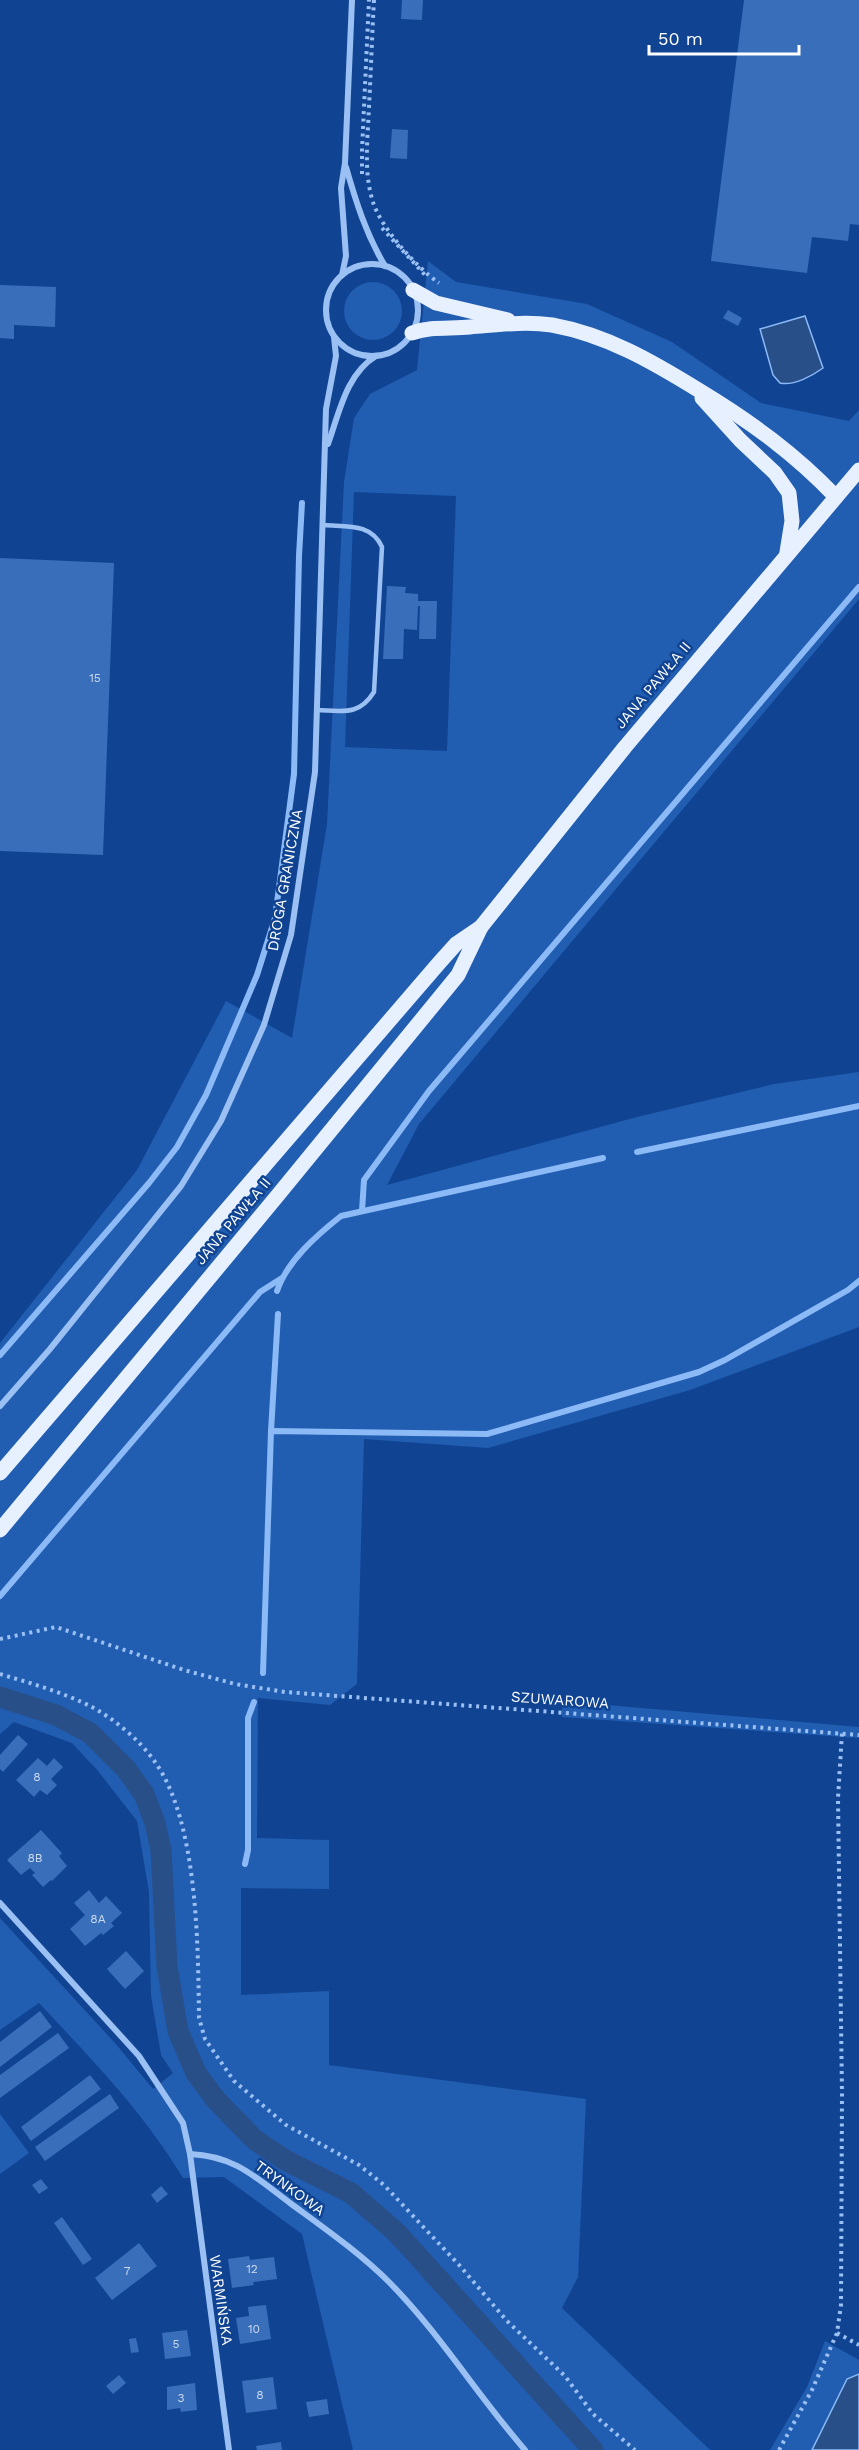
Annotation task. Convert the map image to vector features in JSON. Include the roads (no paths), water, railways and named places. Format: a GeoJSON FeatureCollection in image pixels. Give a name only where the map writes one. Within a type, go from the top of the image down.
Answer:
{"type":"FeatureCollection","features":[{"type":"Feature","properties":{"kind":"main road"},"geometry":{"type":"LineString","coordinates":[[413,290],[436,303],[519,323],[571,329],[600,338],[657,363],[753,424],[814,474],[836,497]]}},
{"type":"Feature","properties":{"kind":"main road"},"geometry":{"type":"LineString","coordinates":[[412,333],[434,327],[458,328],[519,323]]}},
{"type":"Feature","properties":{"kind":"main road"},"geometry":{"type":"LineString","coordinates":[[688,383],[783,483],[792,505],[787,554]]}},
{"type":"Feature","properties":{"kind":"main road","name":"JANA PAWŁA II"},"geometry":{"type":"LineString","coordinates":[[0,1530],[278,1196],[458,975],[482,927],[624,747],[859,470]]}},
{"type":"Feature","properties":{"kind":"main road","name":"JANA PAWŁA II"},"geometry":{"type":"LineString","coordinates":[[0,1473],[439,963],[456,944],[482,927]]}},
{"type":"Feature","properties":{"kind":"street"},"geometry":{"type":"LineString","coordinates":[[342,275],[346,256],[341,188],[345,163],[352,0]]}},
{"type":"Feature","properties":{"kind":"street"},"geometry":{"type":"LineString","coordinates":[[345,163],[359,215],[373,246],[385,266],[406,280],[413,290],[417,312],[412,333],[396,349],[376,356],[360,355],[345,348],[334,337],[328,324],[326,311],[328,297],[333,285],[342,275],[363,265],[385,266]]}},
{"type":"Feature","properties":{"kind":"street","name":"DROGA GRANICZNA"},"geometry":{"type":"LineString","coordinates":[[0,1406],[140,1240],[181,1186],[221,1121],[264,1025],[291,935],[315,772],[326,409],[336,356],[334,337]]}},
{"type":"Feature","properties":{"kind":"street","name":"DROGA GRANICZNA"},"geometry":{"type":"LineString","coordinates":[[326,451],[348,388],[360,368],[376,356]]}},
{"type":"Feature","properties":{"kind":"street"},"geometry":{"type":"LineString","coordinates":[[0,1903],[139,2056],[183,2122],[190,2154]]}},
{"type":"Feature","properties":{"kind":"street","name":"WARMIŃSKA"},"geometry":{"type":"LineString","coordinates":[[190,2154],[229,2450]]}},
{"type":"Feature","properties":{"kind":"street","name":"TRYNKOWA"},"geometry":{"type":"LineString","coordinates":[[190,2154],[212,2155],[244,2168],[341,2240],[390,2283],[453,2356],[525,2450]]}},
{"type":"Feature","properties":{"kind":"lane"},"geometry":{"type":"LineString","coordinates":[[317,710],[358,709],[367,703],[374,692],[382,547],[377,536],[366,528],[324,525]]}},
{"type":"Feature","properties":{"kind":"waterway"},"geometry":{"type":"LineString","coordinates":[[0,1355],[149,1183],[177,1147],[206,1095],[257,975],[275,918],[294,774],[302,503]]}},
{"type":"Feature","properties":{"kind":"waterway"},"geometry":{"type":"LineString","coordinates":[[362,1211],[364,1180],[429,1091],[859,587]]}},
{"type":"Feature","properties":{"kind":"waterway"},"geometry":{"type":"LineString","coordinates":[[637,1152],[859,1106]]}},
{"type":"Feature","properties":{"kind":"waterway"},"geometry":{"type":"LineString","coordinates":[[277,1291],[295,1259],[341,1216],[603,1158]]}},
{"type":"Feature","properties":{"kind":"waterway"},"geometry":{"type":"LineString","coordinates":[[0,1596],[260,1292],[282,1278]]}},
{"type":"Feature","properties":{"kind":"waterway"},"geometry":{"type":"LineString","coordinates":[[263,1673],[271,1431],[487,1434],[699,1372],[725,1360],[848,1290],[859,1281]]}},
{"type":"Feature","properties":{"kind":"waterway"},"geometry":{"type":"LineString","coordinates":[[271,1431],[278,1314]]}},
{"type":"Feature","properties":{"kind":"waterway"},"geometry":{"type":"LineString","coordinates":[[0,1697],[56,1715],[90,1733],[126,1769],[144,1794],[155,1823],[161,1850],[167,1966],[178,2031],[196,2073],[216,2100],[255,2140],[285,2160],[351,2193],[397,2233],[593,2450]]}},
{"type":"Feature","properties":{"kind":"waterway"},"geometry":{"type":"LineString","coordinates":[[245,1864],[248,1850],[248,1718],[254,1702]]}}]}
